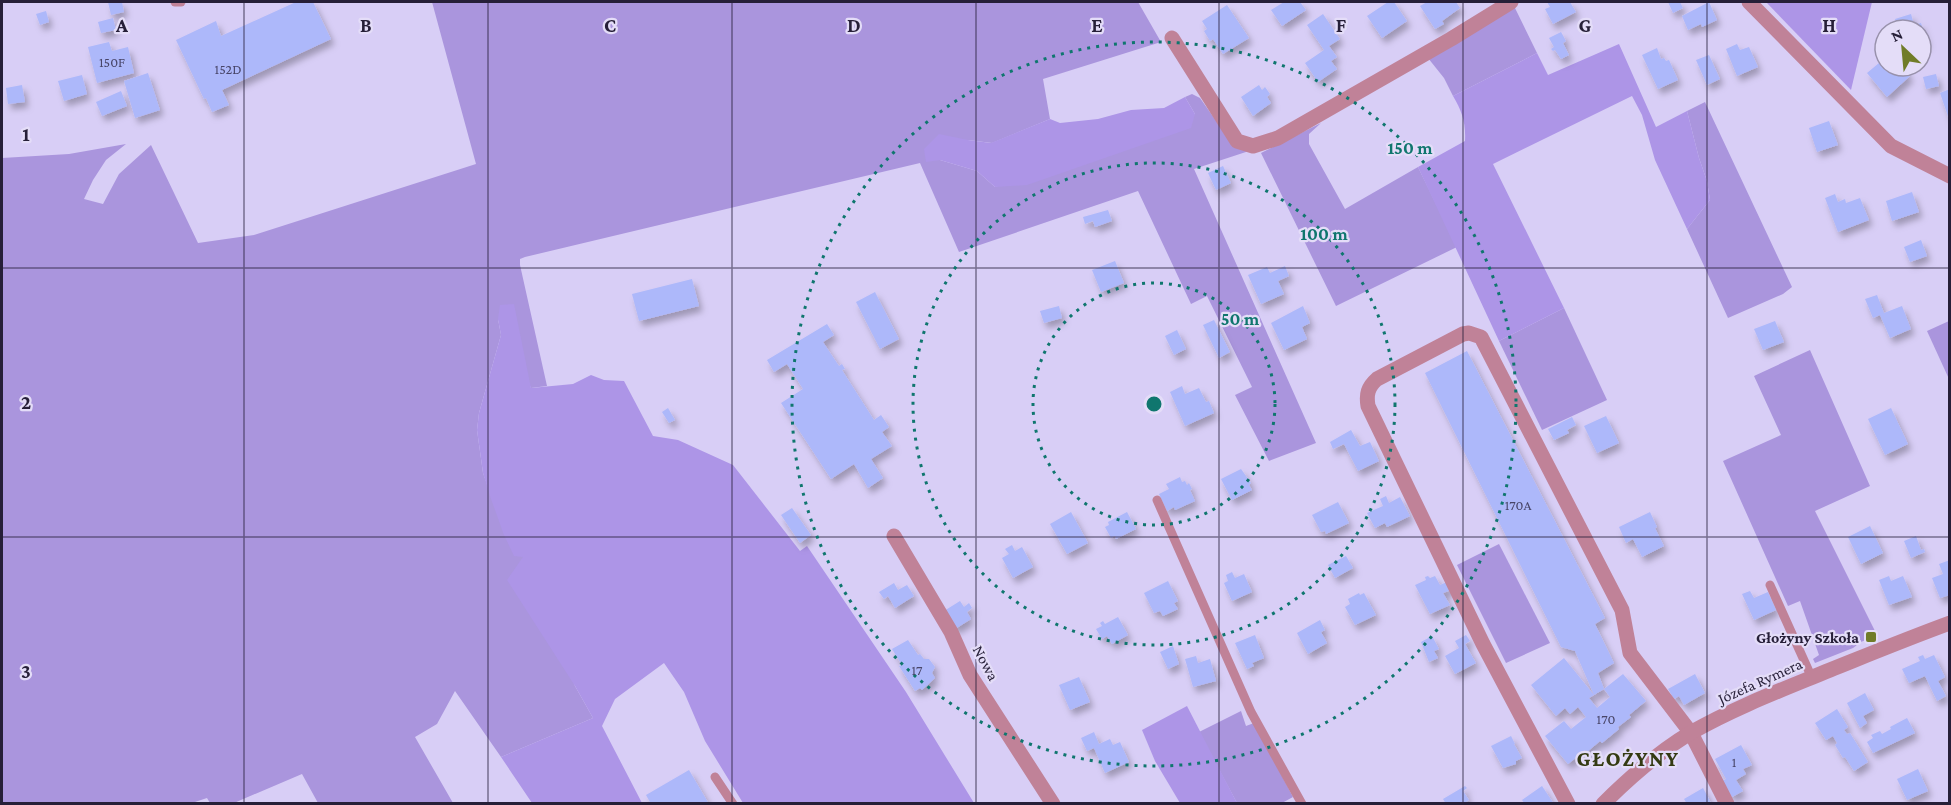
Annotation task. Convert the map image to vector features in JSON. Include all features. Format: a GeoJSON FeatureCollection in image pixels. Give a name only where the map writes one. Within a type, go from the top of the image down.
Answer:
{"type":"FeatureCollection","features":[{"type":"Feature","properties":{"kind":"street"},"geometry":{"type":"LineString","coordinates":[[1172,38],[1237,141],[1253,146],[1278,138],[1511,2]]}},
{"type":"Feature","properties":{"kind":"street"},"geometry":{"type":"LineString","coordinates":[[1749,2],[1891,146],[1950,176]]}},
{"type":"Feature","properties":{"kind":"street"},"geometry":{"type":"LineString","coordinates":[[1568,804],[1483,644],[1366,398],[1368,390],[1377,378],[1463,334],[1476,334],[1481,337],[1622,610],[1630,653],[1691,733],[1727,804]]}},
{"type":"Feature","properties":{"kind":"street","name":"Nowa"},"geometry":{"type":"LineString","coordinates":[[894,536],[951,632],[970,675],[1053,804]]}},
{"type":"Feature","properties":{"kind":"street","name":"Józefa Rymera"},"geometry":{"type":"LineString","coordinates":[[1603,804],[1634,775],[1691,733],[1738,709],[1950,623]]}},
{"type":"Feature","properties":{"kind":"lane"},"geometry":{"type":"LineString","coordinates":[[175,2],[180,2]]}},
{"type":"Feature","properties":{"kind":"lane"},"geometry":{"type":"LineString","coordinates":[[1157,500],[1251,712],[1302,804]]}},
{"type":"Feature","properties":{"kind":"lane"},"geometry":{"type":"LineString","coordinates":[[1770,585],[1812,678]]}},
{"type":"Feature","properties":{"kind":"lane"},"geometry":{"type":"LineString","coordinates":[[715,777],[733,804]]}},
{"type":"Feature","properties":{"kind":"shaded area"},"geometry":{"type":"Polygon","coordinates":[[[432,2],[1138,2],[1161,42],[1043,79],[1050,119],[992,143],[968,140],[940,160],[977,171],[995,187],[1195,114],[1185,97],[1192,94],[1200,98],[1233,145],[1249,151],[1194,169],[1316,443],[1269,461],[1235,395],[1252,387],[1207,296],[1191,304],[1138,191],[959,252],[920,163],[525,257],[520,259],[520,265],[547,386],[531,388],[498,319],[501,335],[479,413],[477,430],[483,473],[498,515],[524,557],[575,686],[593,718],[501,757],[455,691],[437,724],[415,737],[453,803],[318,803],[302,774],[234,803],[210,803],[207,798],[189,804],[2,804],[2,158],[69,154],[126,144],[106,160],[84,199],[103,204],[119,174],[151,145],[198,243],[254,235],[476,164],[432,2]]]}},
{"type":"Feature","properties":{"kind":"shaded area"},"geometry":{"type":"Polygon","coordinates":[[[1766,2],[1872,2],[1851,90],[1766,2]]]}},
{"type":"Feature","properties":{"kind":"shaded area"},"geometry":{"type":"Polygon","coordinates":[[[1514,6],[1537,53],[1453,96],[1444,78],[1428,58],[1514,6]]]}},
{"type":"Feature","properties":{"kind":"shaded area"},"geometry":{"type":"Polygon","coordinates":[[[1619,44],[1656,127],[1687,111],[1707,181],[1710,200],[1687,229],[1655,160],[1642,115],[1632,96],[1493,164],[1564,308],[1499,341],[1418,167],[1465,141],[1463,117],[1453,96],[1537,53],[1548,75],[1619,44]]]}},
{"type":"Feature","properties":{"kind":"shaded area"},"geometry":{"type":"Polygon","coordinates":[[[1185,97],[1195,114],[1191,128],[1027,185],[995,187],[977,171],[940,160],[926,162],[924,149],[939,134],[991,143],[1050,119],[1060,123],[1098,119],[1131,110],[1164,108],[1185,97]]]}},
{"type":"Feature","properties":{"kind":"shaded area"},"geometry":{"type":"Polygon","coordinates":[[[1705,102],[1792,287],[1783,294],[1728,318],[1687,229],[1710,200],[1707,181],[1687,111],[1705,102]]]}},
{"type":"Feature","properties":{"kind":"shaded area"},"geometry":{"type":"Polygon","coordinates":[[[1321,123],[1309,134],[1309,144],[1345,209],[1418,167],[1457,247],[1336,306],[1261,153],[1321,123]]]}},
{"type":"Feature","properties":{"kind":"shaded area"},"geometry":{"type":"Polygon","coordinates":[[[514,304],[531,388],[573,384],[591,375],[604,380],[624,381],[653,436],[678,440],[733,465],[800,551],[807,546],[906,692],[974,803],[743,803],[705,741],[684,692],[664,663],[615,699],[602,726],[642,803],[532,803],[501,757],[593,718],[507,580],[523,557],[514,556],[504,535],[483,473],[477,430],[479,413],[501,335],[498,319],[500,305],[514,304]]]}},
{"type":"Feature","properties":{"kind":"shaded area"},"geometry":{"type":"Polygon","coordinates":[[[1564,308],[1607,400],[1542,430],[1499,341],[1564,308]]]}},
{"type":"Feature","properties":{"kind":"shaded area"},"geometry":{"type":"Polygon","coordinates":[[[1949,321],[1949,379],[1927,331],[1949,321]]]}},
{"type":"Feature","properties":{"kind":"shaded area"},"geometry":{"type":"Polygon","coordinates":[[[1810,350],[1870,486],[1815,511],[1877,635],[1853,648],[1815,663],[1813,659],[1819,655],[1800,601],[1788,606],[1723,461],[1781,435],[1754,376],[1810,350]]]}},
{"type":"Feature","properties":{"kind":"shaded area"},"geometry":{"type":"Polygon","coordinates":[[[1499,544],[1550,643],[1506,663],[1457,565],[1499,544]]]}},
{"type":"Feature","properties":{"kind":"shaded area"},"geometry":{"type":"Polygon","coordinates":[[[1187,706],[1237,803],[1180,803],[1155,761],[1142,730],[1187,706]]]}},
{"type":"Feature","properties":{"kind":"shaded area"},"geometry":{"type":"Polygon","coordinates":[[[1241,711],[1246,726],[1254,723],[1293,797],[1282,803],[1237,803],[1199,732],[1241,711]]]}},
{"type":"Feature","properties":{"kind":"building"},"geometry":{"type":"Polygon","coordinates":[[[108,2],[122,2],[124,12],[111,15],[108,2]]]}},
{"type":"Feature","properties":{"kind":"building"},"geometry":{"type":"Polygon","coordinates":[[[296,2],[313,2],[331,39],[222,90],[229,105],[212,112],[176,40],[216,21],[221,36],[296,2]]]}},
{"type":"Feature","properties":{"kind":"building"},"geometry":{"type":"Polygon","coordinates":[[[1284,2],[1300,2],[1306,10],[1282,26],[1271,10],[1284,2]]]}},
{"type":"Feature","properties":{"kind":"building"},"geometry":{"type":"Polygon","coordinates":[[[1388,2],[1394,2],[1407,21],[1382,38],[1367,16],[1388,2]]]}},
{"type":"Feature","properties":{"kind":"building"},"geometry":{"type":"Polygon","coordinates":[[[1427,2],[1456,2],[1460,8],[1442,21],[1444,24],[1435,29],[1420,6],[1427,2]]]}},
{"type":"Feature","properties":{"kind":"building"},"geometry":{"type":"Polygon","coordinates":[[[1547,2],[1570,2],[1576,12],[1553,24],[1545,9],[1550,7],[1547,2]]]}},
{"type":"Feature","properties":{"kind":"building"},"geometry":{"type":"Polygon","coordinates":[[[1668,2],[1680,2],[1683,8],[1673,13],[1668,2]]]}},
{"type":"Feature","properties":{"kind":"building"},"geometry":{"type":"Polygon","coordinates":[[[1709,2],[1717,20],[1688,30],[1682,16],[1709,2]]]}},
{"type":"Feature","properties":{"kind":"building"},"geometry":{"type":"Polygon","coordinates":[[[1227,5],[1249,38],[1223,54],[1213,39],[1210,41],[1204,31],[1207,29],[1202,21],[1227,5]]]}},
{"type":"Feature","properties":{"kind":"building"},"geometry":{"type":"Polygon","coordinates":[[[46,11],[49,22],[40,25],[36,14],[46,11]]]}},
{"type":"Feature","properties":{"kind":"building"},"geometry":{"type":"Polygon","coordinates":[[[1323,14],[1340,39],[1329,46],[1337,57],[1331,61],[1337,69],[1318,82],[1305,63],[1324,50],[1307,25],[1323,14]]]}},
{"type":"Feature","properties":{"kind":"building"},"geometry":{"type":"Polygon","coordinates":[[[1911,14],[1912,18],[1898,18],[1911,14]]]}},
{"type":"Feature","properties":{"kind":"building"},"geometry":{"type":"Polygon","coordinates":[[[113,18],[116,30],[101,33],[98,22],[113,18]]]}},
{"type":"Feature","properties":{"kind":"building"},"geometry":{"type":"Polygon","coordinates":[[[1561,32],[1569,55],[1561,59],[1555,50],[1551,49],[1554,47],[1549,38],[1561,32]]]}},
{"type":"Feature","properties":{"kind":"building"},"geometry":{"type":"Polygon","coordinates":[[[109,42],[112,51],[128,47],[134,73],[97,83],[88,47],[109,42]]]}},
{"type":"Feature","properties":{"kind":"building"},"geometry":{"type":"Polygon","coordinates":[[[1737,44],[1740,50],[1749,47],[1758,67],[1737,76],[1726,49],[1737,44]]]}},
{"type":"Feature","properties":{"kind":"building"},"geometry":{"type":"Polygon","coordinates":[[[1657,48],[1661,59],[1669,60],[1678,80],[1658,89],[1642,55],[1657,48]]]}},
{"type":"Feature","properties":{"kind":"building"},"geometry":{"type":"Polygon","coordinates":[[[1709,55],[1720,79],[1707,85],[1696,60],[1709,55]]]}},
{"type":"Feature","properties":{"kind":"building"},"geometry":{"type":"Polygon","coordinates":[[[1873,68],[1873,78],[1908,78],[1887,97],[1867,73],[1873,68]]]}},
{"type":"Feature","properties":{"kind":"building"},"geometry":{"type":"Polygon","coordinates":[[[148,73],[160,110],[135,118],[124,81],[148,73]]]}},
{"type":"Feature","properties":{"kind":"building"},"geometry":{"type":"Polygon","coordinates":[[[1936,74],[1939,86],[1926,89],[1923,78],[1933,78],[1933,75],[1936,74]]]}},
{"type":"Feature","properties":{"kind":"building"},"geometry":{"type":"Polygon","coordinates":[[[82,75],[87,94],[64,101],[58,81],[82,75]]]}},
{"type":"Feature","properties":{"kind":"building"},"geometry":{"type":"Polygon","coordinates":[[[22,85],[25,102],[8,104],[6,88],[22,85]]]}},
{"type":"Feature","properties":{"kind":"building"},"geometry":{"type":"Polygon","coordinates":[[[1259,85],[1262,90],[1265,87],[1270,94],[1267,97],[1271,103],[1253,116],[1241,97],[1259,85]]]}},
{"type":"Feature","properties":{"kind":"building"},"geometry":{"type":"Polygon","coordinates":[[[1950,89],[1950,119],[1949,119],[1940,93],[1950,89]]]}},
{"type":"Feature","properties":{"kind":"building"},"geometry":{"type":"Polygon","coordinates":[[[121,91],[127,106],[102,116],[96,102],[121,91]]]}},
{"type":"Feature","properties":{"kind":"building"},"geometry":{"type":"Polygon","coordinates":[[[1829,121],[1838,145],[1817,152],[1809,128],[1829,121]]]}},
{"type":"Feature","properties":{"kind":"building"},"geometry":{"type":"Polygon","coordinates":[[[1223,166],[1231,183],[1216,190],[1208,173],[1223,166]]]}},
{"type":"Feature","properties":{"kind":"building"},"geometry":{"type":"Polygon","coordinates":[[[1912,192],[1919,212],[1892,221],[1886,201],[1912,192]]]}},
{"type":"Feature","properties":{"kind":"building"},"geometry":{"type":"Polygon","coordinates":[[[1835,194],[1838,202],[1845,199],[1846,203],[1860,198],[1869,220],[1838,232],[1825,198],[1835,194]]]}},
{"type":"Feature","properties":{"kind":"building"},"geometry":{"type":"Polygon","coordinates":[[[1108,210],[1112,221],[1095,227],[1093,221],[1085,224],[1083,217],[1108,210]]]}},
{"type":"Feature","properties":{"kind":"building"},"geometry":{"type":"Polygon","coordinates":[[[1921,240],[1927,256],[1910,262],[1904,247],[1921,240]]]}},
{"type":"Feature","properties":{"kind":"building"},"geometry":{"type":"Polygon","coordinates":[[[1115,261],[1124,283],[1101,292],[1092,270],[1115,261]]]}},
{"type":"Feature","properties":{"kind":"building"},"geometry":{"type":"Polygon","coordinates":[[[1285,266],[1289,276],[1278,281],[1284,294],[1261,304],[1248,275],[1267,267],[1270,273],[1285,266]]]}},
{"type":"Feature","properties":{"kind":"building"},"geometry":{"type":"Polygon","coordinates":[[[692,279],[699,306],[639,321],[632,294],[692,279]]]}},
{"type":"Feature","properties":{"kind":"building"},"geometry":{"type":"Polygon","coordinates":[[[875,292],[899,339],[880,349],[856,302],[875,292]]]}},
{"type":"Feature","properties":{"kind":"building"},"geometry":{"type":"Polygon","coordinates":[[[1877,295],[1884,313],[1902,306],[1911,329],[1890,338],[1880,315],[1873,318],[1865,299],[1877,295]]]}},
{"type":"Feature","properties":{"kind":"building"},"geometry":{"type":"Polygon","coordinates":[[[1059,306],[1062,318],[1044,323],[1040,311],[1059,306]]]}},
{"type":"Feature","properties":{"kind":"building"},"geometry":{"type":"Polygon","coordinates":[[[1303,306],[1310,323],[1302,327],[1307,339],[1284,350],[1271,323],[1303,306]]]}},
{"type":"Feature","properties":{"kind":"building"},"geometry":{"type":"Polygon","coordinates":[[[1214,320],[1230,352],[1219,358],[1203,325],[1214,320]]]}},
{"type":"Feature","properties":{"kind":"building"},"geometry":{"type":"Polygon","coordinates":[[[1775,321],[1784,342],[1763,350],[1754,329],[1775,321]]]}},
{"type":"Feature","properties":{"kind":"building"},"geometry":{"type":"Polygon","coordinates":[[[827,324],[834,335],[823,342],[839,366],[842,364],[845,369],[842,370],[874,420],[881,415],[889,427],[882,432],[892,446],[871,459],[883,478],[868,488],[854,464],[831,479],[781,403],[803,389],[787,364],[774,372],[767,360],[827,324]]]}},
{"type":"Feature","properties":{"kind":"building"},"geometry":{"type":"Polygon","coordinates":[[[1177,330],[1186,349],[1174,355],[1165,336],[1177,330]]]}},
{"type":"Feature","properties":{"kind":"building"},"geometry":{"type":"Polygon","coordinates":[[[1467,351],[1605,618],[1595,624],[1614,663],[1598,673],[1604,689],[1594,695],[1575,651],[1561,647],[1425,373],[1467,351]]]}},
{"type":"Feature","properties":{"kind":"building"},"geometry":{"type":"Polygon","coordinates":[[[1182,386],[1185,394],[1199,388],[1206,402],[1209,401],[1214,413],[1185,426],[1170,392],[1182,386]]]}},
{"type":"Feature","properties":{"kind":"building"},"geometry":{"type":"Polygon","coordinates":[[[668,408],[675,420],[669,423],[662,412],[668,408]]]}},
{"type":"Feature","properties":{"kind":"building"},"geometry":{"type":"Polygon","coordinates":[[[1891,408],[1908,444],[1885,455],[1868,419],[1891,408]]]}},
{"type":"Feature","properties":{"kind":"building"},"geometry":{"type":"Polygon","coordinates":[[[1606,416],[1619,443],[1597,453],[1584,426],[1606,416]]]}},
{"type":"Feature","properties":{"kind":"building"},"geometry":{"type":"Polygon","coordinates":[[[1572,417],[1576,425],[1567,430],[1569,433],[1554,440],[1548,429],[1572,417]]]}},
{"type":"Feature","properties":{"kind":"building"},"geometry":{"type":"Polygon","coordinates":[[[1351,430],[1360,446],[1370,442],[1379,461],[1358,471],[1344,444],[1333,449],[1330,442],[1351,430]]]}},
{"type":"Feature","properties":{"kind":"building"},"geometry":{"type":"Polygon","coordinates":[[[1241,469],[1251,483],[1249,485],[1252,490],[1232,500],[1221,479],[1241,469]]]}},
{"type":"Feature","properties":{"kind":"building"},"geometry":{"type":"Polygon","coordinates":[[[1180,477],[1182,482],[1185,481],[1187,485],[1189,483],[1195,501],[1167,511],[1159,494],[1169,489],[1166,484],[1180,477]]]}},
{"type":"Feature","properties":{"kind":"building"},"geometry":{"type":"Polygon","coordinates":[[[1386,496],[1389,503],[1400,497],[1410,516],[1387,527],[1385,523],[1375,528],[1367,513],[1383,506],[1380,499],[1386,496]]]}},
{"type":"Feature","properties":{"kind":"building"},"geometry":{"type":"Polygon","coordinates":[[[1338,502],[1349,523],[1326,534],[1325,531],[1321,532],[1312,515],[1338,502]]]}},
{"type":"Feature","properties":{"kind":"building"},"geometry":{"type":"Polygon","coordinates":[[[792,508],[811,535],[800,543],[781,515],[792,508]]]}},
{"type":"Feature","properties":{"kind":"building"},"geometry":{"type":"Polygon","coordinates":[[[1071,512],[1088,543],[1067,554],[1050,524],[1071,512]]]}},
{"type":"Feature","properties":{"kind":"building"},"geometry":{"type":"Polygon","coordinates":[[[1127,512],[1136,529],[1116,539],[1115,536],[1111,538],[1105,527],[1109,525],[1108,522],[1127,512]]]}},
{"type":"Feature","properties":{"kind":"building"},"geometry":{"type":"Polygon","coordinates":[[[1650,512],[1664,546],[1642,557],[1633,539],[1626,543],[1619,527],[1650,512]]]}},
{"type":"Feature","properties":{"kind":"building"},"geometry":{"type":"Polygon","coordinates":[[[1870,526],[1883,553],[1861,564],[1848,537],[1870,526]]]}},
{"type":"Feature","properties":{"kind":"building"},"geometry":{"type":"Polygon","coordinates":[[[1916,536],[1921,550],[1924,549],[1925,552],[1911,558],[1904,541],[1916,536]]]}},
{"type":"Feature","properties":{"kind":"building"},"geometry":{"type":"Polygon","coordinates":[[[1012,545],[1015,551],[1022,547],[1033,567],[1013,578],[1002,558],[1009,554],[1005,549],[1012,545]]]}},
{"type":"Feature","properties":{"kind":"building"},"geometry":{"type":"Polygon","coordinates":[[[1346,556],[1353,568],[1335,578],[1328,565],[1346,556]]]}},
{"type":"Feature","properties":{"kind":"building"},"geometry":{"type":"Polygon","coordinates":[[[1950,560],[1950,595],[1940,598],[1932,578],[1943,574],[1939,564],[1950,560]]]}},
{"type":"Feature","properties":{"kind":"building"},"geometry":{"type":"Polygon","coordinates":[[[1232,572],[1235,578],[1244,574],[1252,592],[1232,601],[1224,583],[1228,581],[1226,575],[1232,572]]]}},
{"type":"Feature","properties":{"kind":"building"},"geometry":{"type":"Polygon","coordinates":[[[1435,576],[1440,585],[1447,582],[1451,590],[1443,593],[1450,605],[1430,614],[1415,585],[1426,580],[1425,577],[1430,578],[1435,576]]]}},
{"type":"Feature","properties":{"kind":"building"},"geometry":{"type":"Polygon","coordinates":[[[1889,576],[1891,581],[1903,576],[1912,597],[1889,605],[1879,580],[1889,576]]]}},
{"type":"Feature","properties":{"kind":"building"},"geometry":{"type":"Polygon","coordinates":[[[1168,581],[1178,601],[1174,603],[1178,609],[1163,616],[1160,611],[1154,613],[1144,593],[1168,581]]]}},
{"type":"Feature","properties":{"kind":"building"},"geometry":{"type":"Polygon","coordinates":[[[894,583],[898,590],[907,585],[914,596],[895,608],[888,596],[884,599],[879,592],[894,583]]]}},
{"type":"Feature","properties":{"kind":"building"},"geometry":{"type":"Polygon","coordinates":[[[1750,591],[1754,598],[1768,592],[1776,610],[1754,620],[1742,594],[1750,591]]]}},
{"type":"Feature","properties":{"kind":"building"},"geometry":{"type":"Polygon","coordinates":[[[1359,593],[1360,595],[1364,593],[1376,615],[1355,625],[1345,607],[1350,604],[1348,599],[1359,593]]]}},
{"type":"Feature","properties":{"kind":"building"},"geometry":{"type":"Polygon","coordinates":[[[960,601],[964,607],[969,603],[972,608],[967,612],[971,619],[955,629],[944,611],[960,601]]]}},
{"type":"Feature","properties":{"kind":"building"},"geometry":{"type":"Polygon","coordinates":[[[1118,617],[1128,635],[1112,644],[1107,636],[1102,639],[1096,629],[1102,626],[1100,623],[1103,621],[1105,624],[1118,617]]]}},
{"type":"Feature","properties":{"kind":"building"},"geometry":{"type":"Polygon","coordinates":[[[1320,620],[1325,630],[1321,632],[1327,643],[1308,654],[1297,633],[1320,620]]]}},
{"type":"Feature","properties":{"kind":"building"},"geometry":{"type":"Polygon","coordinates":[[[1255,635],[1264,658],[1252,663],[1254,666],[1247,669],[1235,643],[1255,635]]]}},
{"type":"Feature","properties":{"kind":"building"},"geometry":{"type":"Polygon","coordinates":[[[1466,635],[1470,641],[1465,644],[1476,663],[1455,674],[1445,656],[1459,648],[1455,641],[1466,635]]]}},
{"type":"Feature","properties":{"kind":"building"},"geometry":{"type":"Polygon","coordinates":[[[1432,636],[1439,649],[1434,651],[1438,658],[1429,662],[1421,642],[1432,636]]]}},
{"type":"Feature","properties":{"kind":"building"},"geometry":{"type":"Polygon","coordinates":[[[908,640],[918,655],[929,659],[935,667],[932,673],[935,678],[922,690],[920,688],[915,691],[899,666],[902,665],[892,649],[908,640]]]}},
{"type":"Feature","properties":{"kind":"building"},"geometry":{"type":"Polygon","coordinates":[[[1173,646],[1179,664],[1168,669],[1160,652],[1173,646]]]}},
{"type":"Feature","properties":{"kind":"building"},"geometry":{"type":"Polygon","coordinates":[[[1923,655],[1925,659],[1934,655],[1945,677],[1938,681],[1946,696],[1937,701],[1925,676],[1909,683],[1902,669],[1920,661],[1918,657],[1923,655]]]}},
{"type":"Feature","properties":{"kind":"building"},"geometry":{"type":"Polygon","coordinates":[[[1196,656],[1198,663],[1210,659],[1216,681],[1193,687],[1185,659],[1196,656]]]}},
{"type":"Feature","properties":{"kind":"building"},"geometry":{"type":"Polygon","coordinates":[[[1564,658],[1594,695],[1589,698],[1597,708],[1610,697],[1604,689],[1623,674],[1646,701],[1602,743],[1600,741],[1568,764],[1545,736],[1564,721],[1571,729],[1586,717],[1578,707],[1570,714],[1565,708],[1556,716],[1531,685],[1564,658]]]}},
{"type":"Feature","properties":{"kind":"building"},"geometry":{"type":"Polygon","coordinates":[[[1695,674],[1705,693],[1684,705],[1679,696],[1674,699],[1668,689],[1695,674]]]}},
{"type":"Feature","properties":{"kind":"building"},"geometry":{"type":"Polygon","coordinates":[[[1079,677],[1090,702],[1070,710],[1059,685],[1079,677]]]}},
{"type":"Feature","properties":{"kind":"building"},"geometry":{"type":"Polygon","coordinates":[[[1865,693],[1874,710],[1863,716],[1867,723],[1860,728],[1847,703],[1865,693]]]}},
{"type":"Feature","properties":{"kind":"building"},"geometry":{"type":"Polygon","coordinates":[[[1837,709],[1848,727],[1844,730],[1847,734],[1850,733],[1868,762],[1854,771],[1835,745],[1837,743],[1833,736],[1826,740],[1815,723],[1837,709]]]}},
{"type":"Feature","properties":{"kind":"building"},"geometry":{"type":"Polygon","coordinates":[[[1907,718],[1915,733],[1873,753],[1867,742],[1873,738],[1871,735],[1880,731],[1882,734],[1907,718]]]}},
{"type":"Feature","properties":{"kind":"building"},"geometry":{"type":"Polygon","coordinates":[[[1094,732],[1099,744],[1110,739],[1113,745],[1120,742],[1129,762],[1105,773],[1094,748],[1087,751],[1081,738],[1094,732]]]}},
{"type":"Feature","properties":{"kind":"building"},"geometry":{"type":"Polygon","coordinates":[[[1511,736],[1522,758],[1516,761],[1516,764],[1503,768],[1491,746],[1511,736]]]}},
{"type":"Feature","properties":{"kind":"building"},"geometry":{"type":"Polygon","coordinates":[[[1741,745],[1752,765],[1743,769],[1746,774],[1736,780],[1743,791],[1732,797],[1722,781],[1726,779],[1715,759],[1741,745]]]}},
{"type":"Feature","properties":{"kind":"building"},"geometry":{"type":"Polygon","coordinates":[[[1918,769],[1928,791],[1907,800],[1897,779],[1918,769]]]}},
{"type":"Feature","properties":{"kind":"building"},"geometry":{"type":"Polygon","coordinates":[[[689,770],[709,804],[651,804],[646,795],[689,770]]]}},
{"type":"Feature","properties":{"kind":"building"},"geometry":{"type":"Polygon","coordinates":[[[1465,786],[1467,788],[1463,791],[1469,800],[1463,804],[1446,804],[1443,799],[1465,786]]]}},
{"type":"Feature","properties":{"kind":"building"},"geometry":{"type":"Polygon","coordinates":[[[1542,786],[1554,804],[1525,804],[1522,800],[1542,786]]]}},
{"type":"Feature","properties":{"kind":"building"},"geometry":{"type":"Polygon","coordinates":[[[1703,788],[1711,803],[1687,804],[1684,799],[1703,788]]]}},
{"type":"Feature","properties":{"kind":"place","name":"Głożyny Szkoła"},"geometry":{"type":"Point","coordinates":[1871,637]}},
{"type":"Feature","properties":{"kind":"district","name":"GŁOŻYNY"},"geometry":{"type":"Point","coordinates":[1628,758]}}]}
